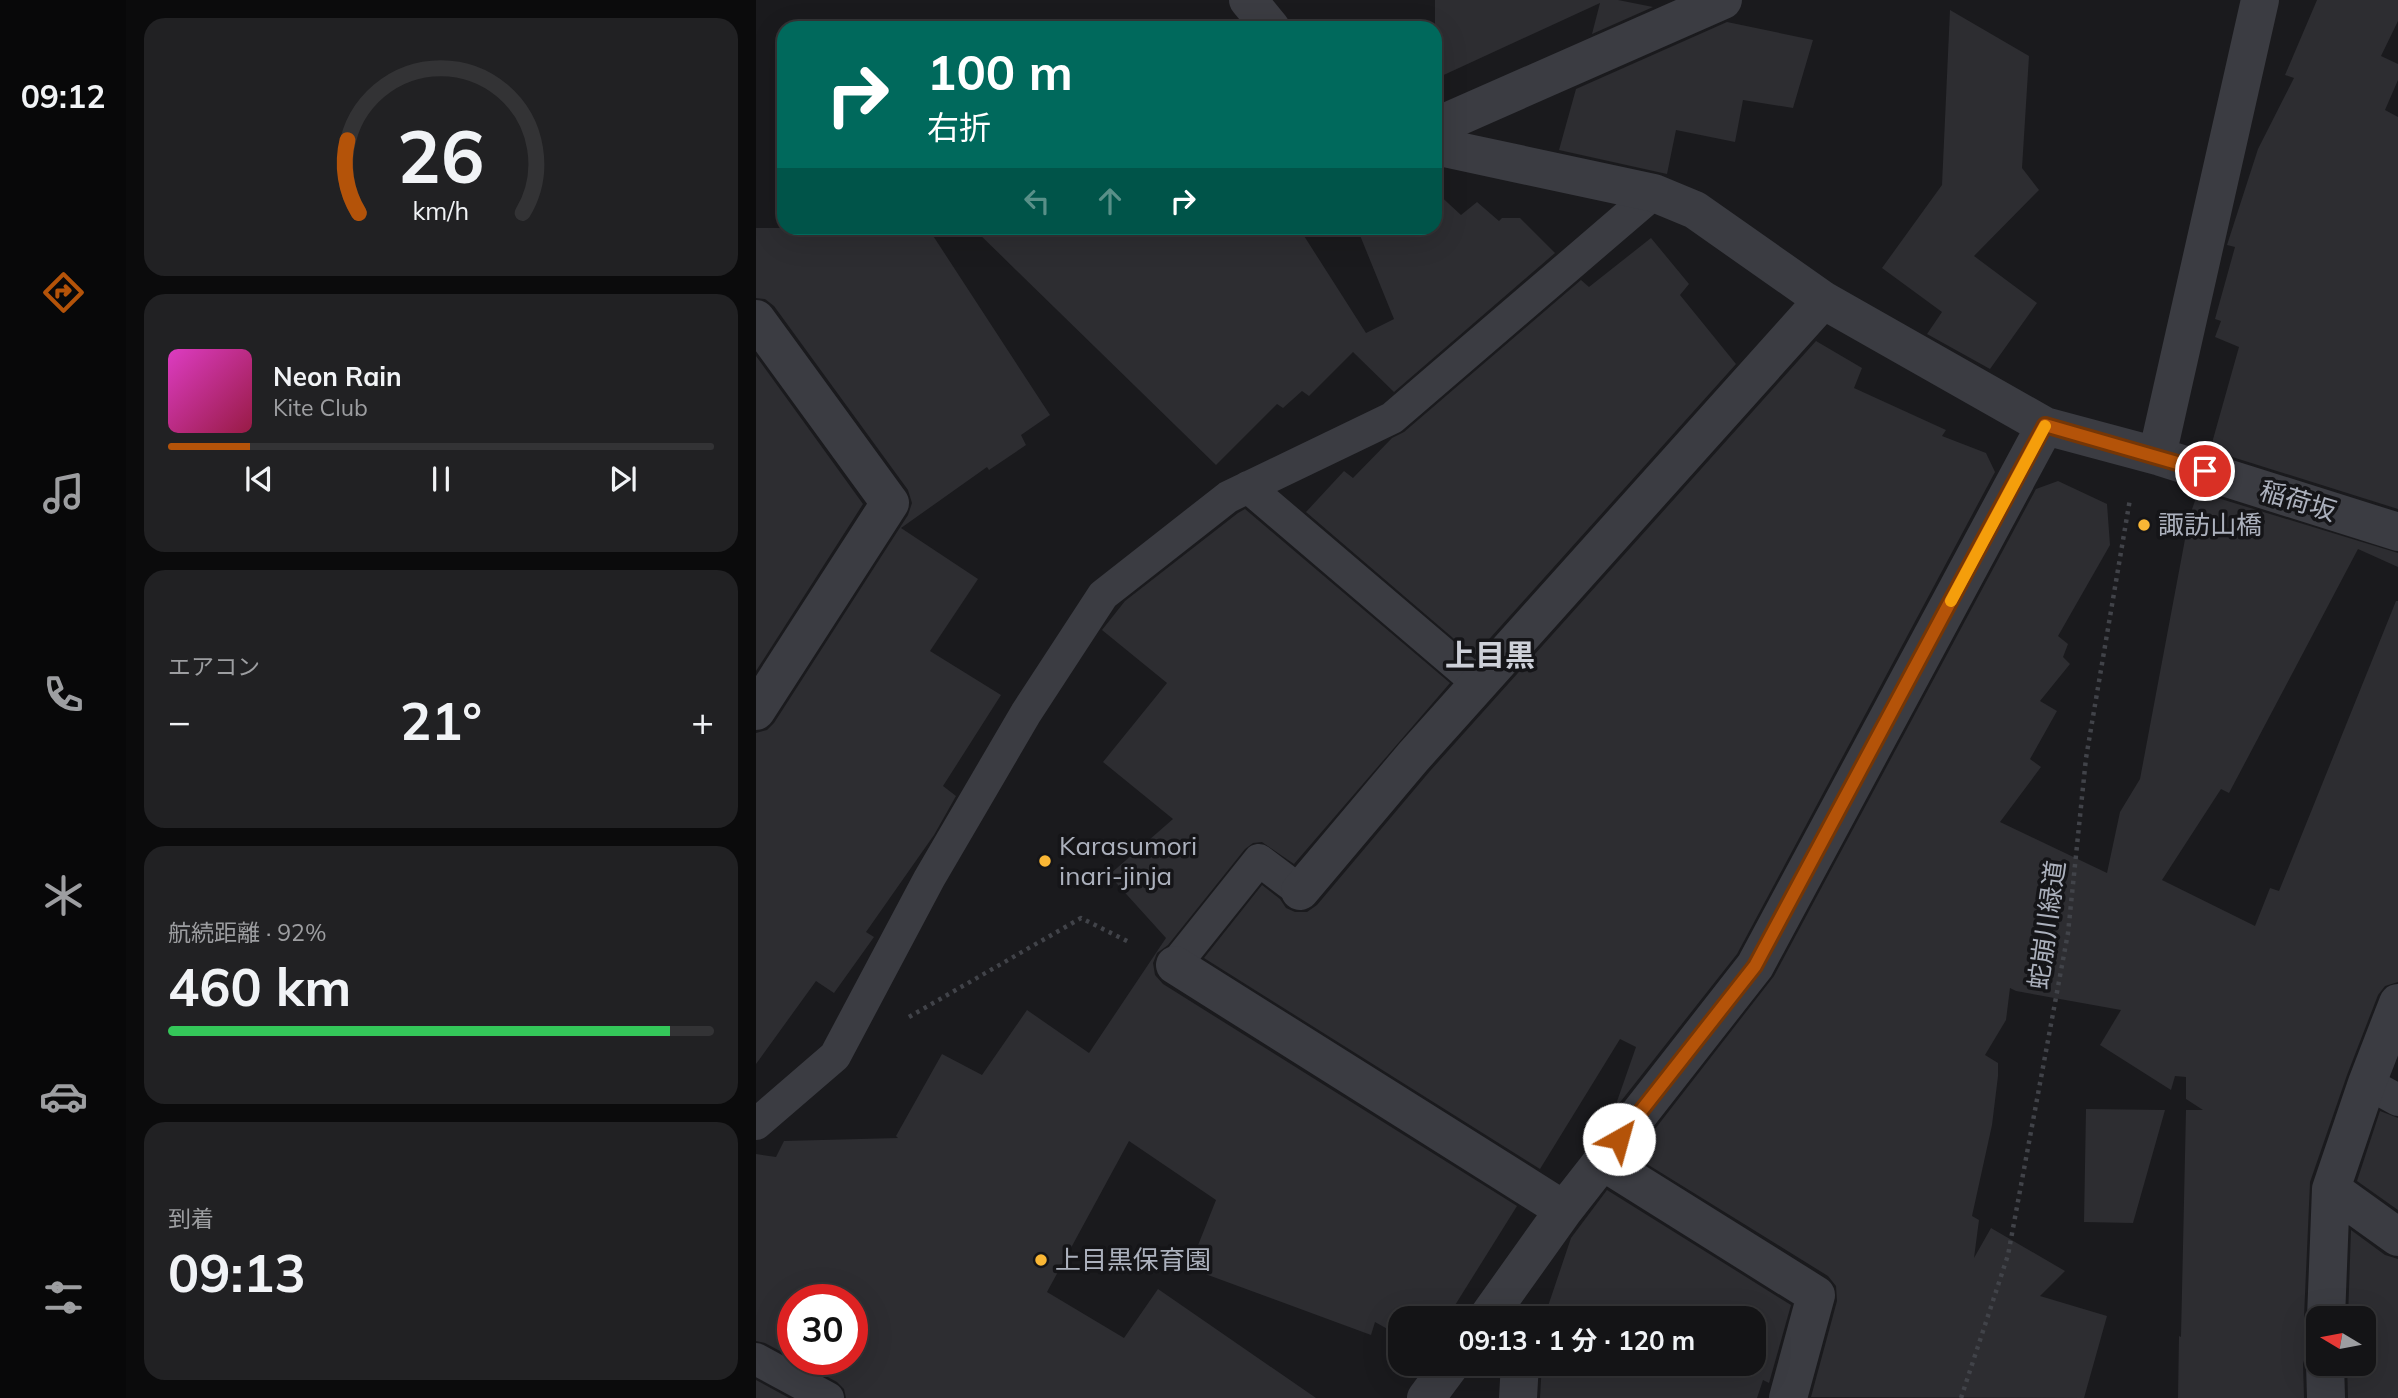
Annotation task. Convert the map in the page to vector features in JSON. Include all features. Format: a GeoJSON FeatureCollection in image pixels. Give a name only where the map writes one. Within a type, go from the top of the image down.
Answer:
{"type":"FeatureCollection","features":[{"type":"Feature","properties":{"kind":"street"},"geometry":{"type":"LineString","coordinates":[[1248,0],[1265,21]]}},
{"type":"Feature","properties":{"kind":"street"},"geometry":{"type":"LineString","coordinates":[[1442,124],[1723,0]]}},
{"type":"Feature","properties":{"kind":"street"},"geometry":{"type":"LineString","coordinates":[[2148,454],[2260,0]]}},
{"type":"Feature","properties":{"kind":"street","name":"稲荷坂"},"geometry":{"type":"LineString","coordinates":[[1442,148],[1654,193],[1695,210],[1823,300],[2045,425],[2148,454],[2398,532]]}},
{"type":"Feature","properties":{"kind":"street"},"geometry":{"type":"LineString","coordinates":[[1300,891],[1413,757],[1823,300]]}},
{"type":"Feature","properties":{"kind":"street"},"geometry":{"type":"LineString","coordinates":[[756,319],[890,503],[756,710]]}},
{"type":"Feature","properties":{"kind":"street"},"geometry":{"type":"LineString","coordinates":[[1496,1306],[1564,1210],[1755,966],[2045,425]]}},
{"type":"Feature","properties":{"kind":"street"},"geometry":{"type":"LineString","coordinates":[[1175,965],[1564,1210]]}},
{"type":"Feature","properties":{"kind":"street"},"geometry":{"type":"LineString","coordinates":[[2326,1306],[2331,1189],[2383,1092],[2398,1003]]}},
{"type":"Feature","properties":{"kind":"street"},"geometry":{"type":"LineString","coordinates":[[1602,1161],[1816,1295],[1788,1398]]}},
{"type":"Feature","properties":{"kind":"street"},"geometry":{"type":"LineString","coordinates":[[2331,1189],[2398,1237]]}},
{"type":"Feature","properties":{"kind":"street"},"geometry":{"type":"LineString","coordinates":[[1519,1275],[1520,1306]]}},
{"type":"Feature","properties":{"kind":"street"},"geometry":{"type":"LineString","coordinates":[[1426,1398],[1442,1376]]}},
{"type":"Feature","properties":{"kind":"street"},"geometry":{"type":"LineString","coordinates":[[1518,1398],[1519,1376]]}},
{"type":"Feature","properties":{"kind":"street"},"geometry":{"type":"LineString","coordinates":[[2325,1376],[2326,1398]]}},
{"type":"Feature","properties":{"kind":"lane"},"geometry":{"type":"LineString","coordinates":[[756,1124],[835,1056],[929,879],[1018,724],[1103,594],[1228,497],[1392,418],[1654,193]]}},
{"type":"Feature","properties":{"kind":"lane"},"geometry":{"type":"LineString","coordinates":[[1248,487],[1479,684]]}},
{"type":"Feature","properties":{"kind":"lane"},"geometry":{"type":"LineString","coordinates":[[1175,965],[1259,860],[1300,891]]}},
{"type":"Feature","properties":{"kind":"lane"},"geometry":{"type":"LineString","coordinates":[[756,1359],[828,1398]]}},
{"type":"Feature","properties":{"kind":"path","name":"蛇崩川緑道"},"geometry":{"type":"LineString","coordinates":[[1961,1398],[2008,1255],[2068,933],[2086,758],[2148,454]]}},
{"type":"Feature","properties":{"kind":"path"},"geometry":{"type":"LineString","coordinates":[[904,1019],[1081,918],[1175,965]]}},
{"type":"Feature","properties":{"kind":"building"},"geometry":{"type":"Polygon","coordinates":[[[1435,0],[1618,0],[1653,7],[1592,34],[1600,3],[1442,76],[1442,21],[1435,21],[1435,0]]]}},
{"type":"Feature","properties":{"kind":"building"},"geometry":{"type":"Polygon","coordinates":[[[2317,0],[2398,0],[2398,21],[2381,56],[2398,64],[2398,80],[2385,110],[2398,117],[2398,509],[2210,450],[2239,347],[2215,337],[2221,321],[2215,319],[2235,247],[2227,245],[2258,149],[2294,78],[2285,75],[2317,0]]]}},
{"type":"Feature","properties":{"kind":"building"},"geometry":{"type":"Polygon","coordinates":[[[1950,10],[2029,56],[2022,168],[2039,190],[1974,256],[2037,303],[1990,369],[1927,334],[1942,312],[1882,268],[1942,185],[1950,10]]]}},
{"type":"Feature","properties":{"kind":"building"},"geometry":{"type":"Polygon","coordinates":[[[1727,22],[1813,40],[1793,108],[1743,100],[1735,142],[1676,130],[1667,174],[1559,150],[1576,89],[1727,22]]]}},
{"type":"Feature","properties":{"kind":"building"},"geometry":{"type":"Polygon","coordinates":[[[1442,197],[1461,215],[1477,202],[1499,221],[1502,218],[1520,218],[1555,253],[1394,392],[1353,352],[1309,396],[1302,391],[1283,408],[1277,404],[1216,465],[980,235],[1303,235],[1366,333],[1394,319],[1360,235],[1442,235],[1442,197]]]}},
{"type":"Feature","properties":{"kind":"building"},"geometry":{"type":"Polygon","coordinates":[[[756,228],[777,228],[777,235],[933,235],[1050,415],[1021,435],[1026,445],[989,470],[987,467],[901,528],[978,579],[930,651],[1001,695],[943,786],[956,796],[934,835],[866,932],[874,937],[834,993],[816,981],[756,1064],[756,733],[767,730],[774,723],[908,515],[912,503],[908,490],[774,306],[765,299],[756,298],[756,228]]]}},
{"type":"Feature","properties":{"kind":"building"},"geometry":{"type":"Polygon","coordinates":[[[1651,238],[1689,284],[1680,295],[1736,364],[1474,656],[1306,512],[1344,471],[1353,478],[1392,438],[1404,432],[1581,280],[1589,287],[1651,238]]]}},
{"type":"Feature","properties":{"kind":"building"},"geometry":{"type":"Polygon","coordinates":[[[1816,341],[1862,368],[1854,388],[1946,430],[1942,436],[1986,453],[1995,472],[1737,954],[1614,1110],[1636,1047],[1620,1039],[1540,1169],[1204,958],[1262,885],[1280,899],[1286,908],[1295,912],[1307,912],[1317,905],[1430,771],[1816,341]]]}},
{"type":"Feature","properties":{"kind":"building"},"geometry":{"type":"Polygon","coordinates":[[[756,356],[863,504],[756,671],[756,356]]]}},
{"type":"Feature","properties":{"kind":"building"},"geometry":{"type":"Polygon","coordinates":[[[2058,481],[2107,504],[2110,545],[2058,636],[2068,644],[2063,657],[2070,664],[2040,701],[2057,711],[2030,759],[2041,767],[2000,822],[2107,873],[2120,812],[2140,779],[2189,518],[2198,492],[2398,553],[2398,567],[2358,549],[2229,793],[2221,789],[2162,880],[2255,926],[2270,888],[2279,891],[2398,601],[2398,982],[2385,986],[2378,995],[2310,1182],[2304,1317],[2304,1398],[2178,1398],[2186,1110],[2203,1110],[2186,1099],[2186,1077],[2175,1076],[2171,1090],[2100,1045],[2121,1010],[2010,988],[2006,1020],[1985,1055],[1998,1063],[1998,1076],[1992,1125],[1972,1216],[1979,1220],[1974,1258],[1991,1228],[2065,1271],[2040,1296],[2107,1316],[2084,1398],[1811,1397],[1837,1301],[1836,1286],[1828,1276],[1634,1156],[1774,976],[2036,489],[2058,481]]]}},
{"type":"Feature","properties":{"kind":"building"},"geometry":{"type":"Polygon","coordinates":[[[1245,509],[1450,683],[1294,864],[1262,842],[1253,843],[1245,849],[1168,945],[1157,953],[1153,963],[1155,975],[1163,984],[1517,1206],[1454,1306],[1388,1306],[1388,1329],[1375,1322],[1371,1335],[1189,1268],[1216,1200],[1129,1141],[1047,1292],[1124,1338],[1158,1289],[1316,1398],[846,1398],[844,1389],[824,1375],[868,1375],[868,1284],[777,1284],[777,1349],[756,1341],[756,1154],[776,1157],[784,1141],[898,1138],[896,1136],[942,1054],[982,1075],[1027,1010],[1089,1053],[1166,938],[1109,875],[1173,819],[1103,762],[1167,683],[1102,630],[1125,601],[1245,509]]]}},
{"type":"Feature","properties":{"kind":"building"},"geometry":{"type":"Polygon","coordinates":[[[2086,1109],[2165,1110],[2133,1223],[2084,1222],[2086,1109]]]}},
{"type":"Feature","properties":{"kind":"building"},"geometry":{"type":"Polygon","coordinates":[[[2380,1111],[2398,1118],[2398,1210],[2357,1181],[2380,1111]]]}},
{"type":"Feature","properties":{"kind":"building"},"geometry":{"type":"Polygon","coordinates":[[[1607,1190],[1791,1305],[1769,1383],[1763,1380],[1757,1398],[1540,1398],[1541,1376],[1766,1376],[1766,1306],[1548,1306],[1571,1238],[1607,1190]]]}},
{"type":"Feature","properties":{"kind":"building"},"geometry":{"type":"Polygon","coordinates":[[[2351,1230],[2385,1255],[2398,1259],[2398,1398],[2348,1398],[2347,1376],[2376,1376],[2376,1306],[2348,1306],[2351,1230]]]}},
{"type":"Feature","properties":{"kind":"building"},"geometry":{"type":"Polygon","coordinates":[[[756,1380],[789,1398],[756,1398],[756,1380]]]}},
{"type":"Feature","properties":{"kind":"slow traffic"},"geometry":{"type":"LineString","coordinates":[[1951,601],[2045,426]]}},
{"type":"Feature","properties":{"kind":"place","name":"諏訪山橋"},"geometry":{"type":"Point","coordinates":[2144,525]}},
{"type":"Feature","properties":{"kind":"place","name":"Karasumori inari-jinja"},"geometry":{"type":"Point","coordinates":[1045,861]}},
{"type":"Feature","properties":{"kind":"place","name":"上目黒保育園"},"geometry":{"type":"Point","coordinates":[1041,1260]}},
{"type":"Feature","properties":{"kind":"district","name":"上目黒"},"geometry":{"type":"Point","coordinates":[1490,656]}},
{"type":"Feature","properties":{"kind":"route"},"geometry":{"type":"LineString","coordinates":[[1619,1139],[1755,966],[2045,425],[2205,471]]}}]}
